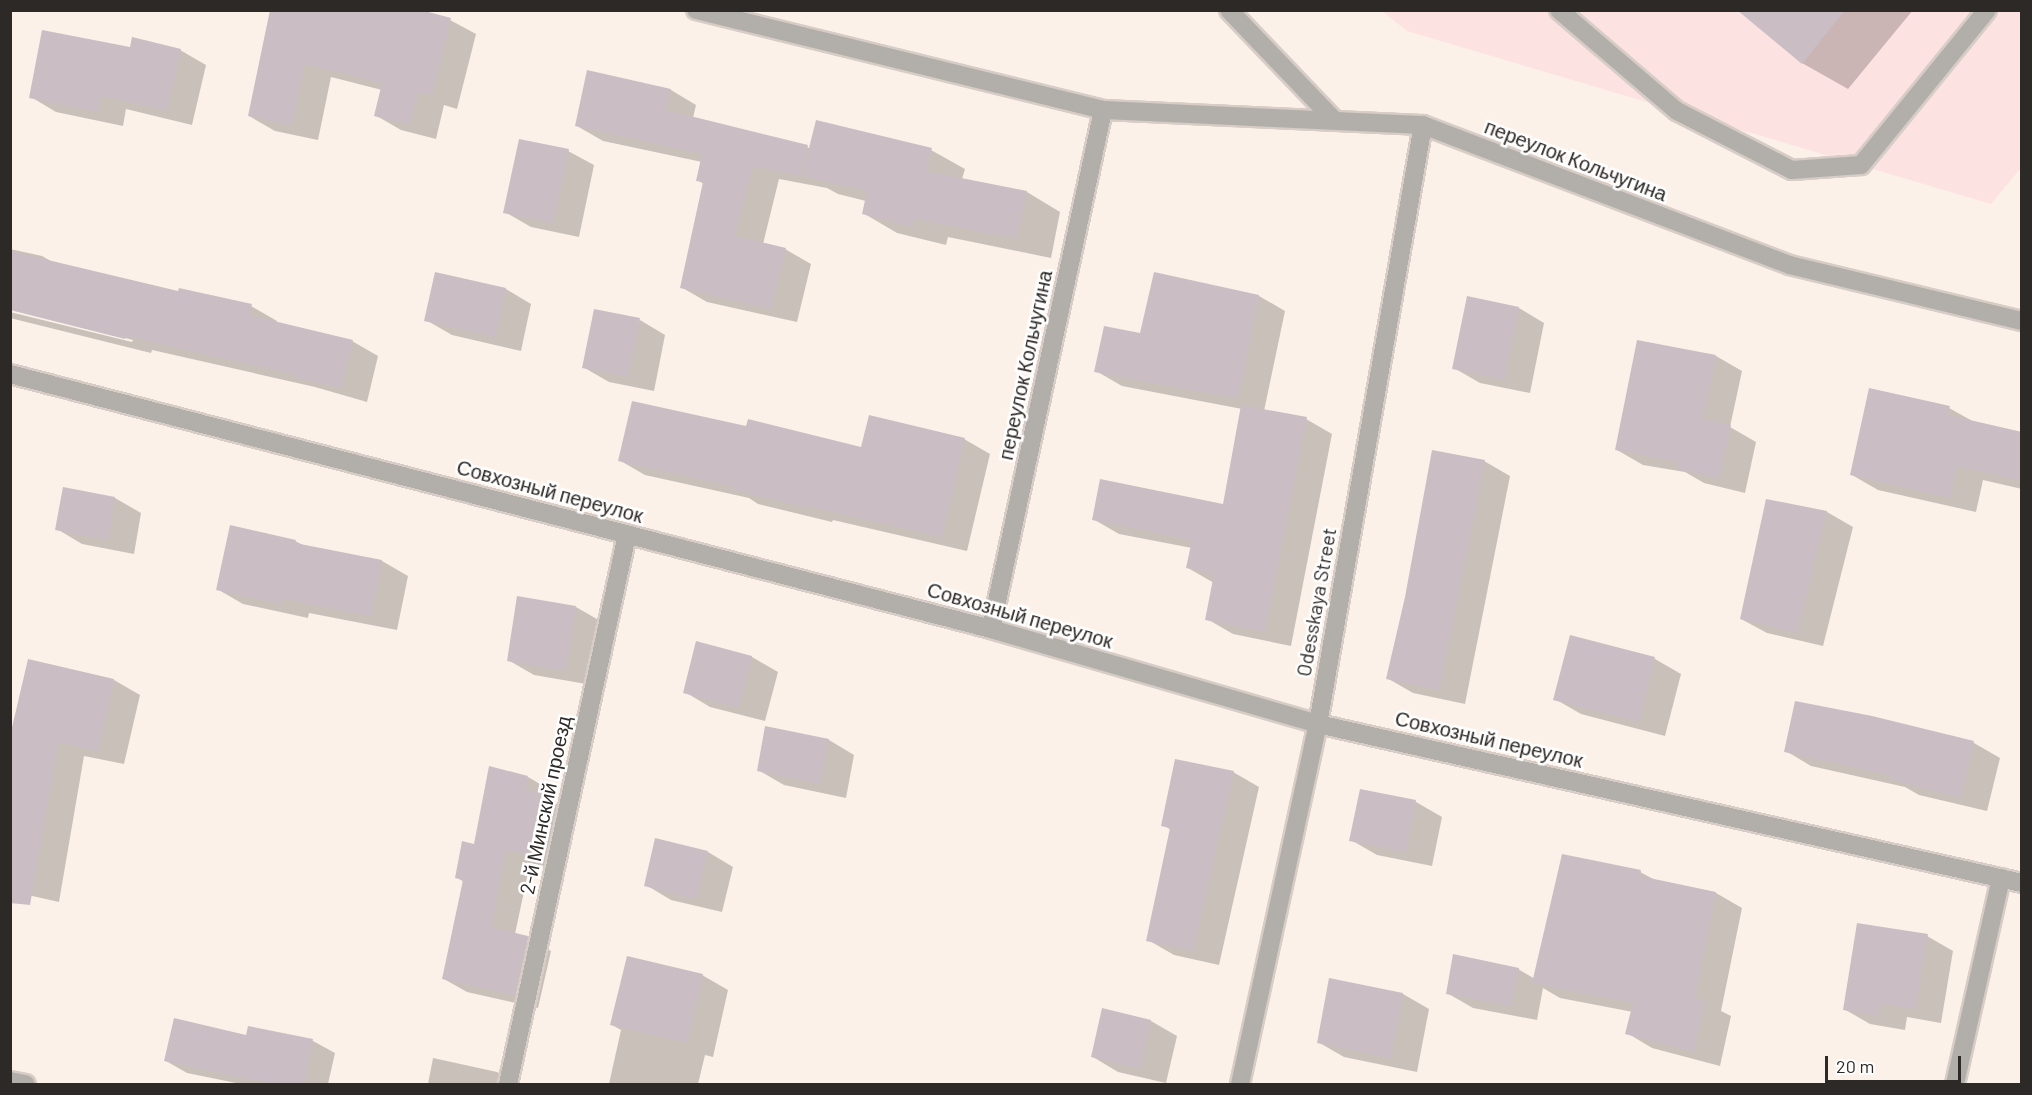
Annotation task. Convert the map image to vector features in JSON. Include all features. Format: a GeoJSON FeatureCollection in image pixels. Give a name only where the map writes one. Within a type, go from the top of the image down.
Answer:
{"type":"FeatureCollection","features":[{"type":"Feature","properties":{"kind":"street","name":"переулок Кольчугина"},"geometry":{"type":"LineString","coordinates":[[696,10],[1103,110],[1423,125],[1790,265],[2022,321]]}},
{"type":"Feature","properties":{"kind":"street"},"geometry":{"type":"LineString","coordinates":[[1229,10],[1334,120]]}},
{"type":"Feature","properties":{"kind":"street"},"geometry":{"type":"LineString","coordinates":[[1559,10],[1677,111],[1792,170],[1861,165],[1988,10]]}},
{"type":"Feature","properties":{"kind":"street","name":"переулок Кольчугина"},"geometry":{"type":"LineString","coordinates":[[992,629],[1103,110]]}},
{"type":"Feature","properties":{"kind":"street","name":"Odesskaya Street"},"geometry":{"type":"LineString","coordinates":[[1240,1084],[1318,724],[1423,125]]}},
{"type":"Feature","properties":{"kind":"street","name":"Совхозный переулок"},"geometry":{"type":"LineString","coordinates":[[10,374],[992,629],[1318,724],[2022,883]]}},
{"type":"Feature","properties":{"kind":"street","name":"2-й Минский проезд"},"geometry":{"type":"LineString","coordinates":[[508,1084],[627,535]]}},
{"type":"Feature","properties":{"kind":"street"},"geometry":{"type":"LineString","coordinates":[[1955,1084],[2001,878]]}},
{"type":"Feature","properties":{"kind":"street"},"geometry":{"type":"LineString","coordinates":[[10,1081],[26,1084]]}},
{"type":"Feature","properties":{"kind":"shaded area"},"geometry":{"type":"Polygon","coordinates":[[[1382,11],[2021,11],[2021,168],[1991,204],[1407,31],[1382,11]]]}},
{"type":"Feature","properties":{"kind":"building"},"geometry":{"type":"Polygon","coordinates":[[[270,10],[421,10],[451,18],[432,95],[418,92],[410,125],[374,116],[382,83],[305,64],[292,126],[248,116],[270,10]]]}},
{"type":"Feature","properties":{"kind":"building"},"geometry":{"type":"Polygon","coordinates":[[[1737,10],[1845,10],[1802,64],[1737,10]]]}},
{"type":"Feature","properties":{"kind":"building"},"geometry":{"type":"Polygon","coordinates":[[[42,30],[130,47],[132,37],[181,49],[167,111],[101,96],[97,112],[29,98],[42,30]]]}},
{"type":"Feature","properties":{"kind":"building"},"geometry":{"type":"Polygon","coordinates":[[[587,70],[671,89],[666,110],[808,145],[800,176],[753,166],[735,236],[786,248],[771,309],[680,288],[703,182],[696,181],[702,154],[575,126],[587,70]]]}},
{"type":"Feature","properties":{"kind":"building"},"geometry":{"type":"Polygon","coordinates":[[[816,120],[932,148],[926,171],[1027,191],[1017,239],[915,219],[913,227],[862,214],[867,191],[802,176],[816,120]]]}},
{"type":"Feature","properties":{"kind":"building"},"geometry":{"type":"Polygon","coordinates":[[[519,139],[569,149],[553,223],[503,213],[519,139]]]}},
{"type":"Feature","properties":{"kind":"building"},"geometry":{"type":"Polygon","coordinates":[[[10,251],[178,291],[179,288],[252,304],[249,315],[353,340],[341,388],[295,378],[296,375],[126,336],[125,339],[10,310],[10,251]]]}},
{"type":"Feature","properties":{"kind":"building"},"geometry":{"type":"Polygon","coordinates":[[[435,272],[506,288],[495,337],[424,321],[435,272]]]}},
{"type":"Feature","properties":{"kind":"building"},"geometry":{"type":"Polygon","coordinates":[[[1154,272],[1259,295],[1238,399],[1094,372],[1104,326],[1140,333],[1154,272]]]}},
{"type":"Feature","properties":{"kind":"building"},"geometry":{"type":"Polygon","coordinates":[[[1467,296],[1519,307],[1504,380],[1452,369],[1467,296]]]}},
{"type":"Feature","properties":{"kind":"building"},"geometry":{"type":"Polygon","coordinates":[[[594,309],[640,318],[628,377],[582,368],[594,309]]]}},
{"type":"Feature","properties":{"kind":"building"},"geometry":{"type":"Polygon","coordinates":[[[1637,340],[1716,355],[1703,419],[1731,425],[1719,479],[1676,469],[1678,462],[1615,450],[1637,340]]]}},
{"type":"Feature","properties":{"kind":"building"},"geometry":{"type":"Polygon","coordinates":[[[1869,388],[1950,406],[1948,415],[2022,432],[2022,481],[1957,466],[1950,498],[1850,475],[1869,388]]]}},
{"type":"Feature","properties":{"kind":"building"},"geometry":{"type":"Polygon","coordinates":[[[632,401],[746,426],[748,419],[861,447],[869,415],[965,438],[942,537],[807,506],[807,508],[730,489],[731,486],[618,461],[632,401]]]}},
{"type":"Feature","properties":{"kind":"building"},"geometry":{"type":"Polygon","coordinates":[[[1241,405],[1307,417],[1265,632],[1205,620],[1214,574],[1186,568],[1192,540],[1092,520],[1100,479],[1223,504],[1241,405]]]}},
{"type":"Feature","properties":{"kind":"building"},"geometry":{"type":"Polygon","coordinates":[[[1432,450],[1485,460],[1439,690],[1386,679],[1405,597],[1432,450]]]}},
{"type":"Feature","properties":{"kind":"building"},"geometry":{"type":"Polygon","coordinates":[[[63,487],[115,497],[108,540],[55,530],[63,487]]]}},
{"type":"Feature","properties":{"kind":"building"},"geometry":{"type":"Polygon","coordinates":[[[1766,499],[1827,511],[1797,633],[1740,619],[1766,499]]]}},
{"type":"Feature","properties":{"kind":"building"},"geometry":{"type":"Polygon","coordinates":[[[230,525],[296,540],[295,543],[382,560],[371,616],[283,599],[282,604],[216,590],[230,525]]]}},
{"type":"Feature","properties":{"kind":"building"},"geometry":{"type":"Polygon","coordinates":[[[517,596],[576,606],[566,671],[507,661],[517,596]]]}},
{"type":"Feature","properties":{"kind":"building"},"geometry":{"type":"Polygon","coordinates":[[[1570,635],[1655,657],[1639,722],[1553,700],[1570,635]]]}},
{"type":"Feature","properties":{"kind":"building"},"geometry":{"type":"Polygon","coordinates":[[[696,641],[752,656],[739,708],[683,693],[696,641]]]}},
{"type":"Feature","properties":{"kind":"building"},"geometry":{"type":"Polygon","coordinates":[[[28,659],[114,679],[98,751],[58,742],[30,905],[10,903],[10,736],[28,659]]]}},
{"type":"Feature","properties":{"kind":"building"},"geometry":{"type":"Polygon","coordinates":[[[1795,701],[1872,716],[1974,741],[1961,798],[1891,780],[1893,776],[1784,752],[1795,701]]]}},
{"type":"Feature","properties":{"kind":"building"},"geometry":{"type":"Polygon","coordinates":[[[765,726],[829,739],[820,784],[757,771],[765,726]]]}},
{"type":"Feature","properties":{"kind":"building"},"geometry":{"type":"Polygon","coordinates":[[[1175,759],[1234,771],[1193,951],[1146,941],[1170,828],[1161,826],[1175,759]]]}},
{"type":"Feature","properties":{"kind":"building"},"geometry":{"type":"Polygon","coordinates":[[[489,766],[528,776],[525,790],[541,793],[529,855],[506,850],[491,927],[528,936],[515,995],[442,979],[463,880],[455,878],[462,841],[474,844],[489,766]]]}},
{"type":"Feature","properties":{"kind":"building"},"geometry":{"type":"Polygon","coordinates":[[[1360,789],[1416,800],[1406,852],[1349,841],[1360,789]]]}},
{"type":"Feature","properties":{"kind":"building"},"geometry":{"type":"Polygon","coordinates":[[[655,838],[708,851],[696,899],[644,886],[655,838]]]}},
{"type":"Feature","properties":{"kind":"building"},"geometry":{"type":"Polygon","coordinates":[[[1562,854],[1641,870],[1640,876],[1716,892],[1695,998],[1705,1000],[1694,1052],[1625,1034],[1633,1003],[1532,983],[1562,854]]]}},
{"type":"Feature","properties":{"kind":"building"},"geometry":{"type":"Polygon","coordinates":[[[1857,923],[1928,934],[1915,1009],[1881,1004],[1879,1016],[1843,1010],[1857,923]]]}},
{"type":"Feature","properties":{"kind":"building"},"geometry":{"type":"Polygon","coordinates":[[[1453,954],[1519,968],[1511,1006],[1446,994],[1453,954]]]}},
{"type":"Feature","properties":{"kind":"building"},"geometry":{"type":"Polygon","coordinates":[[[627,956],[703,974],[687,1043],[610,1025],[627,956]]]}},
{"type":"Feature","properties":{"kind":"building"},"geometry":{"type":"Polygon","coordinates":[[[1329,978],[1403,993],[1391,1058],[1317,1043],[1329,978]]]}},
{"type":"Feature","properties":{"kind":"building"},"geometry":{"type":"Polygon","coordinates":[[[1102,1008],[1151,1020],[1140,1069],[1091,1057],[1102,1008]]]}},
{"type":"Feature","properties":{"kind":"building"},"geometry":{"type":"Polygon","coordinates":[[[174,1018],[246,1035],[248,1026],[313,1039],[304,1084],[271,1084],[164,1061],[174,1018]]]}}]}
